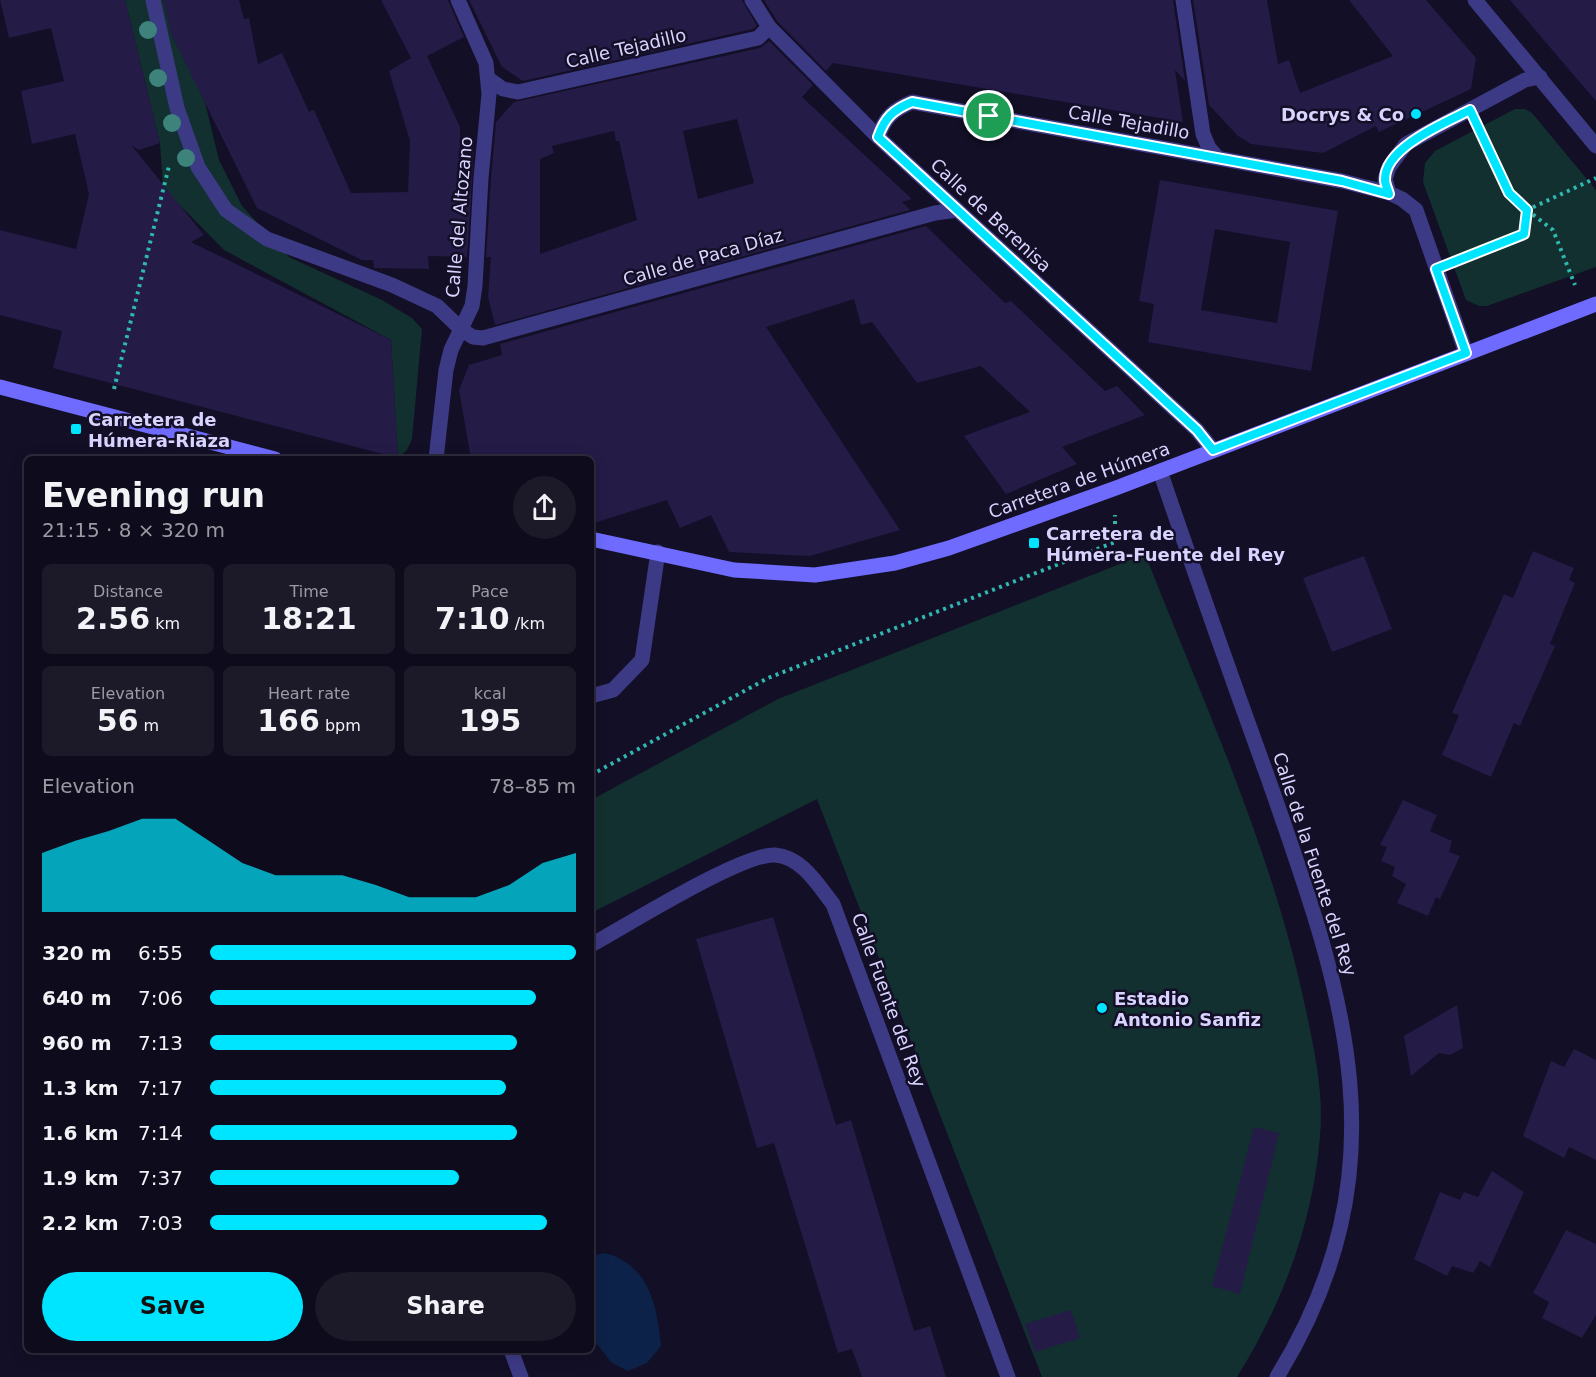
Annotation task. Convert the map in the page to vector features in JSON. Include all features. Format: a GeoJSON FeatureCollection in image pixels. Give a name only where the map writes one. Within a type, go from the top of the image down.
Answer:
{"type":"FeatureCollection","features":[{"type":"Feature","properties":{"kind":"main road","name":"Carretera de Húmera"},"geometry":{"type":"LineString","coordinates":[[594,540],[734,570],[815,575],[894,563],[949,548],[1116,488],[1590,306]]}},
{"type":"Feature","properties":{"kind":"main road"},"geometry":{"type":"LineString","coordinates":[[0,387],[264,456]]}},
{"type":"Feature","properties":{"kind":"street"},"geometry":{"type":"LineString","coordinates":[[153,0],[177,108],[187,138],[198,168],[226,210],[267,239],[392,285],[437,306],[462,330]]}},
{"type":"Feature","properties":{"kind":"street"},"geometry":{"type":"LineString","coordinates":[[458,0],[477,40],[489,80]]}},
{"type":"Feature","properties":{"kind":"street","name":"Calle de Berenisa"},"geometry":{"type":"LineString","coordinates":[[752,0],[769,27],[878,137],[1197,430],[1213,450]]}},
{"type":"Feature","properties":{"kind":"street"},"geometry":{"type":"LineString","coordinates":[[1183,0],[1203,134],[1218,158]]}},
{"type":"Feature","properties":{"kind":"street"},"geometry":{"type":"LineString","coordinates":[[1475,0],[1596,146]]}},
{"type":"Feature","properties":{"kind":"street","name":"Calle Tejadillo"},"geometry":{"type":"LineString","coordinates":[[489,80],[503,89],[518,92],[758,38],[769,27]]}},
{"type":"Feature","properties":{"kind":"street"},"geometry":{"type":"LineString","coordinates":[[1389,194],[1385,179],[1389,167],[1406,144],[1525,80],[1539,77]]}},
{"type":"Feature","properties":{"kind":"street","name":"Calle del Altozano"},"geometry":{"type":"LineString","coordinates":[[436,456],[446,370],[451,350],[472,306],[475,286],[489,80]]}},
{"type":"Feature","properties":{"kind":"street","name":"Calle Tejadillo"},"geometry":{"type":"LineString","coordinates":[[878,137],[884,122],[894,109],[912,102],[1342,181],[1389,194],[1402,199],[1416,210],[1466,353]]}},
{"type":"Feature","properties":{"kind":"street","name":"Calle de Paca Díaz"},"geometry":{"type":"LineString","coordinates":[[462,330],[473,337],[483,338],[935,213],[957,210]]}},
{"type":"Feature","properties":{"kind":"street","name":"Calle de la Fuente del Rey"},"geometry":{"type":"LineString","coordinates":[[1160,471],[1314,911],[1337,992],[1350,1066],[1353,1145],[1346,1207],[1325,1278],[1303,1335],[1277,1377]]}},
{"type":"Feature","properties":{"kind":"street"},"geometry":{"type":"LineString","coordinates":[[594,695],[614,690],[642,660],[658,552]]}},
{"type":"Feature","properties":{"kind":"street","name":"Calle Fuente del Rey"},"geometry":{"type":"LineString","coordinates":[[594,943],[746,860],[776,855],[800,864],[833,904],[1008,1377]]}},
{"type":"Feature","properties":{"kind":"street"},"geometry":{"type":"LineString","coordinates":[[512,1353],[521,1377]]}},
{"type":"Feature","properties":{"kind":"path"},"geometry":{"type":"LineString","coordinates":[[1470,110],[1509,193],[1553,230],[1590,306]]}},
{"type":"Feature","properties":{"kind":"path"},"geometry":{"type":"LineString","coordinates":[[114,390],[170,165]]}},
{"type":"Feature","properties":{"kind":"path"},"geometry":{"type":"LineString","coordinates":[[1527,210],[1596,178]]}},
{"type":"Feature","properties":{"kind":"path"},"geometry":{"type":"LineString","coordinates":[[1436,269],[1524,234],[1527,210]]}},
{"type":"Feature","properties":{"kind":"path"},"geometry":{"type":"LineString","coordinates":[[594,773],[768,678],[1115,542],[1116,488]]}},
{"type":"Feature","properties":{"kind":"green space"},"geometry":{"type":"Polygon","coordinates":[[[125,0],[180,0],[219,160],[242,206],[289,257],[382,300],[412,318],[422,329],[412,439],[407,450],[400,456],[398,456],[391,340],[224,250],[163,188],[160,143],[125,0]]]}},
{"type":"Feature","properties":{"kind":"green space"},"geometry":{"type":"Polygon","coordinates":[[[1515,109],[1525,109],[1532,113],[1596,190],[1596,267],[1487,306],[1479,306],[1466,300],[1423,182],[1425,163],[1435,151],[1515,109]]]}},
{"type":"Feature","properties":{"kind":"green space","name":"Estadio Antonio Sanfiz"},"geometry":{"type":"Polygon","coordinates":[[[1145,554],[1234,777],[1274,890],[1305,1006],[1321,1103],[1316,1168],[1303,1231],[1282,1291],[1237,1377],[1042,1377],[817,799],[594,911],[594,798],[778,699],[1145,554]]]}},
{"type":"Feature","properties":{"kind":"water"},"geometry":{"type":"Polygon","coordinates":[[[605,1253],[632,1267],[641,1277],[653,1302],[661,1346],[647,1363],[628,1371],[612,1363],[594,1341],[594,1255],[605,1253]]]}},
{"type":"Feature","properties":{"kind":"building"},"geometry":{"type":"Polygon","coordinates":[[[0,0],[125,0],[160,143],[139,150],[132,146],[204,235],[191,242],[391,340],[398,456],[390,456],[53,368],[62,331],[0,315],[0,230],[76,249],[89,194],[75,134],[32,144],[21,91],[64,81],[51,28],[9,38],[0,0]]]}},
{"type":"Feature","properties":{"kind":"building"},"geometry":{"type":"Polygon","coordinates":[[[163,0],[239,0],[244,19],[249,18],[258,64],[282,53],[309,112],[314,110],[351,193],[408,192],[410,141],[389,71],[411,58],[381,0],[448,0],[464,37],[427,56],[460,127],[460,163],[474,147],[467,257],[428,256],[429,269],[374,268],[373,260],[362,260],[257,208],[171,34],[163,0]]]}},
{"type":"Feature","properties":{"kind":"building"},"geometry":{"type":"Polygon","coordinates":[[[469,0],[742,0],[757,26],[753,29],[523,81],[502,67],[469,0]]]}},
{"type":"Feature","properties":{"kind":"building"},"geometry":{"type":"Polygon","coordinates":[[[764,0],[1173,0],[1185,81],[1175,70],[1183,122],[833,63],[826,71],[777,21],[764,0]]]}},
{"type":"Feature","properties":{"kind":"building"},"geometry":{"type":"Polygon","coordinates":[[[1193,0],[1267,0],[1278,64],[1289,60],[1300,93],[1393,56],[1349,0],[1426,0],[1476,58],[1471,89],[1379,132],[1376,126],[1323,153],[1251,144],[1238,136],[1209,105],[1193,0]]]}},
{"type":"Feature","properties":{"kind":"building"},"geometry":{"type":"Polygon","coordinates":[[[1510,0],[1596,0],[1596,101],[1559,58],[1510,0]]]}},
{"type":"Feature","properties":{"kind":"building"},"geometry":{"type":"Polygon","coordinates":[[[769,41],[813,85],[802,97],[912,199],[902,202],[910,210],[495,325],[488,297],[491,257],[486,257],[491,179],[496,122],[514,102],[760,48],[769,41]],[[737,119],[683,131],[698,199],[754,183],[737,119]],[[614,131],[552,146],[554,153],[540,159],[540,254],[637,220],[619,141],[616,141],[614,131]]]}},
{"type":"Feature","properties":{"kind":"building"},"geometry":{"type":"Polygon","coordinates":[[[1160,180],[1338,211],[1311,371],[1148,342],[1154,304],[1139,301],[1160,180]],[[1215,229],[1201,310],[1277,323],[1290,242],[1215,229]]]}},
{"type":"Feature","properties":{"kind":"building"},"geometry":{"type":"Polygon","coordinates":[[[926,226],[1005,303],[1011,301],[1105,391],[1117,386],[1145,415],[1062,447],[1077,464],[1006,494],[964,436],[1030,412],[981,366],[917,383],[872,322],[861,325],[854,299],[766,327],[900,530],[810,556],[729,552],[711,515],[680,528],[667,500],[594,523],[594,456],[470,456],[459,390],[469,365],[502,355],[500,344],[926,226]]]}},
{"type":"Feature","properties":{"kind":"building"},"geometry":{"type":"Polygon","coordinates":[[[1533,551],[1574,568],[1569,580],[1575,583],[1550,644],[1555,646],[1520,726],[1514,723],[1491,777],[1442,755],[1459,715],[1452,713],[1504,594],[1513,598],[1533,551]]]}},
{"type":"Feature","properties":{"kind":"building"},"geometry":{"type":"Polygon","coordinates":[[[1364,556],[1392,629],[1332,652],[1303,578],[1364,556]]]}},
{"type":"Feature","properties":{"kind":"building"},"geometry":{"type":"Polygon","coordinates":[[[1403,800],[1437,815],[1430,831],[1452,841],[1449,852],[1460,856],[1440,899],[1436,897],[1428,916],[1397,903],[1406,884],[1392,876],[1395,867],[1381,861],[1387,847],[1380,845],[1403,800]]]}},
{"type":"Feature","properties":{"kind":"building"},"geometry":{"type":"Polygon","coordinates":[[[773,917],[836,1125],[851,1120],[914,1331],[930,1326],[946,1377],[862,1377],[852,1349],[838,1353],[774,1143],[757,1148],[696,939],[773,917]]]}},
{"type":"Feature","properties":{"kind":"building"},"geometry":{"type":"Polygon","coordinates":[[[1457,1005],[1463,1048],[1450,1055],[1439,1053],[1411,1076],[1404,1036],[1457,1005]]]}},
{"type":"Feature","properties":{"kind":"building"},"geometry":{"type":"Polygon","coordinates":[[[1574,1049],[1596,1060],[1596,1160],[1569,1147],[1564,1158],[1523,1136],[1551,1061],[1564,1067],[1574,1049]]]}},
{"type":"Feature","properties":{"kind":"building"},"geometry":{"type":"Polygon","coordinates":[[[1254,1127],[1279,1133],[1240,1294],[1212,1286],[1254,1127]]]}},
{"type":"Feature","properties":{"kind":"building"},"geometry":{"type":"Polygon","coordinates":[[[1492,1171],[1524,1192],[1490,1267],[1480,1261],[1473,1273],[1452,1266],[1447,1276],[1414,1259],[1440,1192],[1460,1200],[1464,1192],[1478,1197],[1492,1171]]]}},
{"type":"Feature","properties":{"kind":"building"},"geometry":{"type":"Polygon","coordinates":[[[1566,1230],[1596,1244],[1596,1315],[1582,1338],[1542,1318],[1549,1302],[1533,1293],[1566,1230]]]}},
{"type":"Feature","properties":{"kind":"building"},"geometry":{"type":"Polygon","coordinates":[[[1071,1310],[1080,1338],[1035,1352],[1025,1324],[1071,1310]]]}},
{"type":"Feature","properties":{"kind":"place","name":"Docrys & Co"},"geometry":{"type":"Point","coordinates":[1416,114]}},
{"type":"Feature","properties":{"kind":"place","name":"Carretera de Húmera-Riaza"},"geometry":{"type":"Point","coordinates":[76,429]}},
{"type":"Feature","properties":{"kind":"place","name":"Carretera de Húmera-Fuente del Rey"},"geometry":{"type":"Point","coordinates":[1034,543]}},
{"type":"Feature","properties":{"kind":"place","name":"Estadio Antonio Sanfiz"},"geometry":{"type":"Point","coordinates":[1102,1008]}},
{"type":"Feature","properties":{"kind":"route"},"geometry":{"type":"LineString","coordinates":[[912,102],[989,116],[1342,181],[1389,194],[1385,179],[1389,167],[1406,144],[1470,110],[1509,193],[1527,210],[1524,234],[1436,269],[1466,353],[1213,450],[1197,430],[878,137],[884,122],[894,109],[912,102]]}}]}
